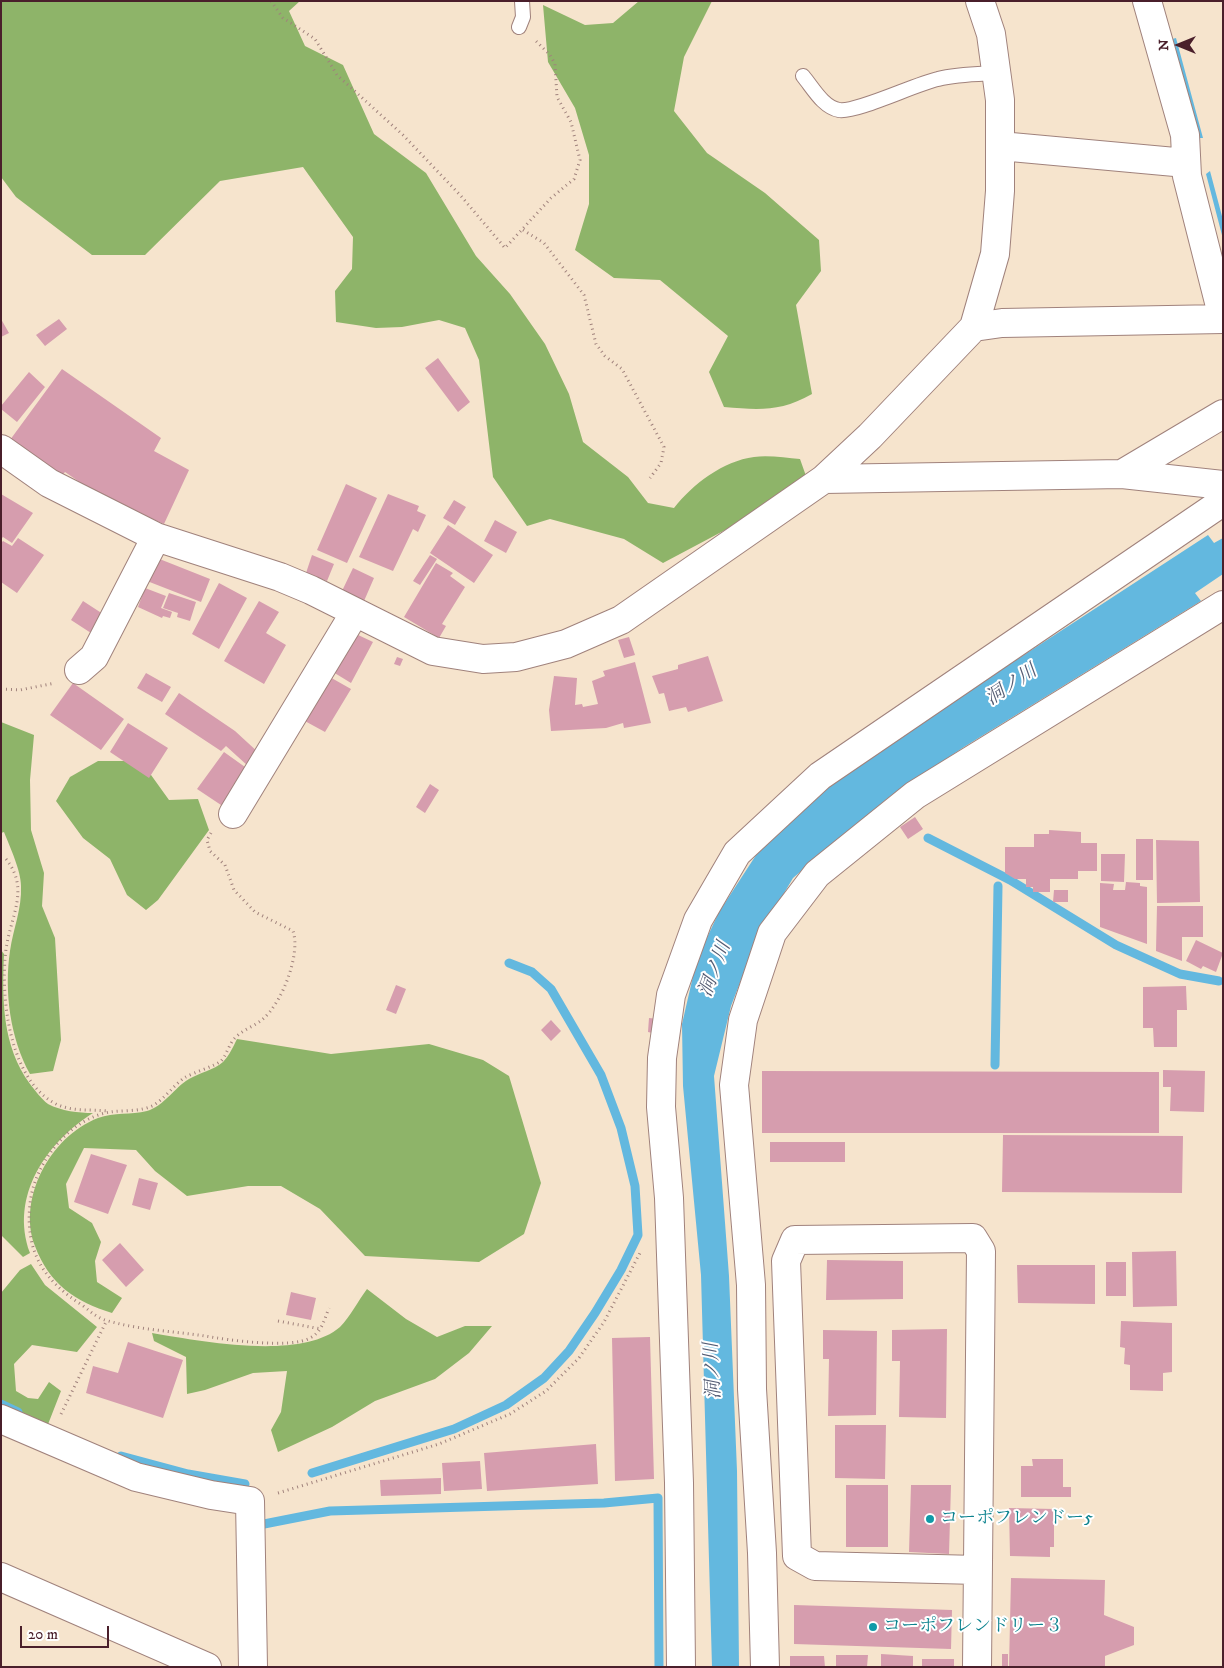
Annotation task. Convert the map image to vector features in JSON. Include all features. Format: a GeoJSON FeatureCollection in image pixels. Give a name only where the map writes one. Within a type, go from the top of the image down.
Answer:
{"type":"FeatureCollection","features":[{"type":"Feature","properties":{"kind":"street"},"geometry":{"type":"LineString","coordinates":[[1,449],[49,483],[156,537],[280,577],[311,590],[354,614],[433,651],[483,659],[516,657],[566,644],[621,620],[824,479],[870,436],[974,328],[995,254],[1000,192],[1000,100],[991,34],[980,1]]}},
{"type":"Feature","properties":{"kind":"street"},"geometry":{"type":"LineString","coordinates":[[974,328],[1002,323],[1223,319],[1187,176],[1185,135],[1147,1]]}},
{"type":"Feature","properties":{"kind":"street"},"geometry":{"type":"LineString","coordinates":[[1000,146],[1186,162]]}},
{"type":"Feature","properties":{"kind":"street"},"geometry":{"type":"LineString","coordinates":[[1122,474],[1223,414]]}},
{"type":"Feature","properties":{"kind":"street"},"geometry":{"type":"LineString","coordinates":[[824,479],[1122,474],[1223,485]]}},
{"type":"Feature","properties":{"kind":"street"},"geometry":{"type":"LineString","coordinates":[[681,1667],[679,1483],[670,1229],[661,1107],[662,1058],[671,996],[698,920],[737,853],[820,776],[1215,507],[1223,504]]}},
{"type":"Feature","properties":{"kind":"street"},"geometry":{"type":"LineString","coordinates":[[78,670],[94,657],[156,537]]}},
{"type":"Feature","properties":{"kind":"street"},"geometry":{"type":"LineString","coordinates":[[765,1667],[762,1553],[752,1389],[751,1285],[734,1085],[743,1020],[772,933],[817,874],[915,795],[1223,605]]}},
{"type":"Feature","properties":{"kind":"street"},"geometry":{"type":"LineString","coordinates":[[233,814],[354,614]]}},
{"type":"Feature","properties":{"kind":"street"},"geometry":{"type":"LineString","coordinates":[[978,1570],[815,1566],[798,1556],[786,1261],[795,1240],[973,1238],[981,1251],[978,1667]]}},
{"type":"Feature","properties":{"kind":"street"},"geometry":{"type":"LineString","coordinates":[[1,1419],[136,1477],[211,1495],[250,1502],[253,1667]]}},
{"type":"Feature","properties":{"kind":"street"},"geometry":{"type":"LineString","coordinates":[[1,1577],[207,1667]]}},
{"type":"Feature","properties":{"kind":"lane"},"geometry":{"type":"LineString","coordinates":[[519,27],[523,17],[522,1]]}},
{"type":"Feature","properties":{"kind":"lane"},"geometry":{"type":"LineString","coordinates":[[803,76],[828,106],[841,110],[863,106],[902,90],[938,79],[996,73]]}},
{"type":"Feature","properties":{"kind":"path"},"geometry":{"type":"LineString","coordinates":[[271,1],[282,18],[315,39],[338,75],[403,135],[461,196],[505,248],[551,198],[574,179],[580,160],[571,122],[557,97],[555,64],[550,55],[519,27]]}},
{"type":"Feature","properties":{"kind":"path"},"geometry":{"type":"LineString","coordinates":[[523,230],[544,243],[584,295],[596,344],[605,356],[622,369],[664,447],[661,464],[650,478]]}},
{"type":"Feature","properties":{"kind":"path"},"geometry":{"type":"LineString","coordinates":[[1,689],[20,690],[52,684],[70,677],[78,670]]}},
{"type":"Feature","properties":{"kind":"path"},"geometry":{"type":"LineString","coordinates":[[233,814],[215,826],[207,840],[210,851],[225,865],[234,890],[255,912],[293,930],[296,940],[295,951],[288,975],[270,1012],[262,1020],[236,1037],[221,1060],[184,1079],[153,1105],[111,1112],[88,1119],[64,1137],[42,1164],[32,1187],[28,1227],[32,1249],[44,1271],[72,1299],[96,1316],[152,1330],[240,1342],[279,1343],[308,1339],[321,1329],[329,1308]]}},
{"type":"Feature","properties":{"kind":"path"},"geometry":{"type":"LineString","coordinates":[[6,859],[13,868],[19,882],[18,902],[6,950],[6,991],[8,1019],[14,1047],[20,1062],[28,1077],[43,1097],[80,1112],[111,1112]]}},
{"type":"Feature","properties":{"kind":"path"},"geometry":{"type":"LineString","coordinates":[[250,1502],[440,1444],[510,1414],[546,1391],[579,1358],[604,1322],[642,1247],[653,1235],[670,1229]]}},
{"type":"Feature","properties":{"kind":"path"},"geometry":{"type":"LineString","coordinates":[[48,1439],[85,1369],[107,1320]]}},
{"type":"Feature","properties":{"kind":"path"},"geometry":{"type":"LineString","coordinates":[[278,1321],[321,1329]]}},
{"type":"Feature","properties":{"kind":"green space"},"geometry":{"type":"Polygon","coordinates":[[[1,1],[300,1],[289,11],[305,46],[343,65],[374,134],[426,173],[476,256],[510,294],[545,344],[569,394],[583,442],[628,477],[648,503],[674,508],[699,482],[731,463],[742,459],[766,456],[800,459],[806,476],[744,520],[663,563],[624,539],[550,519],[527,526],[493,477],[479,360],[465,328],[439,320],[402,327],[376,328],[336,322],[335,291],[352,269],[353,237],[303,167],[220,181],[145,255],[92,255],[16,197],[1,177],[1,1]]]}},
{"type":"Feature","properties":{"kind":"green space"},"geometry":{"type":"Polygon","coordinates":[[[639,1],[712,1],[684,57],[674,111],[707,153],[765,193],[819,240],[821,271],[796,305],[812,394],[790,404],[759,409],[724,407],[709,372],[728,336],[660,280],[614,278],[575,250],[589,204],[589,155],[575,108],[548,62],[543,5],[585,25],[613,23],[639,1]]]}},
{"type":"Feature","properties":{"kind":"green space"},"geometry":{"type":"Polygon","coordinates":[[[1,722],[34,735],[30,780],[31,830],[44,873],[42,906],[55,938],[61,1040],[53,1071],[30,1074],[13,1030],[8,998],[8,966],[20,903],[21,886],[12,852],[4,832],[1,833],[1,722]]]}},
{"type":"Feature","properties":{"kind":"green space"},"geometry":{"type":"Polygon","coordinates":[[[98,761],[141,761],[169,800],[198,799],[209,830],[158,900],[146,910],[127,895],[110,859],[83,838],[56,801],[70,777],[98,761]]]}},
{"type":"Feature","properties":{"kind":"green space"},"geometry":{"type":"Polygon","coordinates":[[[1,950],[4,954],[3,988],[6,1022],[14,1054],[21,1069],[30,1084],[48,1104],[70,1111],[93,1113],[61,1139],[36,1172],[29,1191],[25,1211],[25,1232],[30,1253],[23,1257],[1,1235],[1,950]]]}},
{"type":"Feature","properties":{"kind":"green space"},"geometry":{"type":"Polygon","coordinates":[[[237,1039],[331,1054],[429,1044],[483,1060],[509,1076],[541,1183],[524,1234],[479,1262],[365,1256],[320,1209],[281,1186],[248,1186],[187,1196],[155,1171],[136,1150],[84,1148],[66,1184],[69,1208],[92,1223],[101,1242],[95,1261],[97,1282],[122,1298],[112,1313],[99,1309],[65,1290],[48,1271],[41,1259],[35,1246],[31,1227],[31,1208],[35,1189],[42,1171],[53,1154],[66,1139],[81,1127],[98,1118],[153,1109],[189,1079],[223,1062],[237,1039]]]}},
{"type":"Feature","properties":{"kind":"green space"},"geometry":{"type":"Polygon","coordinates":[[[31,1264],[45,1285],[97,1327],[77,1352],[32,1345],[14,1364],[16,1391],[28,1398],[38,1399],[49,1382],[61,1391],[45,1432],[1,1411],[1,1293],[20,1270],[31,1264]]]}},
{"type":"Feature","properties":{"kind":"green space"},"geometry":{"type":"Polygon","coordinates":[[[367,1289],[406,1319],[437,1337],[465,1326],[492,1326],[469,1353],[435,1379],[375,1401],[332,1427],[278,1452],[271,1430],[281,1412],[287,1371],[253,1373],[205,1390],[187,1394],[186,1357],[154,1341],[152,1333],[222,1344],[249,1346],[276,1346],[301,1343],[323,1337],[340,1327],[367,1289]]]}},
{"type":"Feature","properties":{"kind":"water"},"geometry":{"type":"Polygon","coordinates":[[[1176,38],[1203,138],[1199,138],[1172,39],[1176,38]]]}},
{"type":"Feature","properties":{"kind":"water"},"geometry":{"type":"Polygon","coordinates":[[[1210,171],[1223,220],[1223,239],[1206,174],[1210,171]]]}},
{"type":"Feature","properties":{"kind":"water","name":"洞ノ川"},"geometry":{"type":"Polygon","coordinates":[[[1208,535],[1214,543],[1223,538],[1223,574],[1195,593],[1201,601],[964,747],[889,797],[793,878],[757,939],[731,1006],[714,1076],[729,1276],[737,1471],[739,1667],[712,1667],[701,1275],[683,1086],[682,1024],[697,959],[719,912],[760,849],[807,803],[849,769],[1208,535]]]}},
{"type":"Feature","properties":{"kind":"building"},"geometry":{"type":"Polygon","coordinates":[[[1,319],[9,333],[1,337],[1,319]]]}},
{"type":"Feature","properties":{"kind":"building"},"geometry":{"type":"Polygon","coordinates":[[[59,319],[67,329],[45,346],[36,335],[59,319]]]}},
{"type":"Feature","properties":{"kind":"building"},"geometry":{"type":"Polygon","coordinates":[[[438,358],[470,402],[458,412],[425,368],[438,358]]]}},
{"type":"Feature","properties":{"kind":"building"},"geometry":{"type":"Polygon","coordinates":[[[62,369],[161,438],[154,451],[189,470],[164,524],[104,499],[65,472],[60,478],[10,440],[62,369]]]}},
{"type":"Feature","properties":{"kind":"building"},"geometry":{"type":"Polygon","coordinates":[[[29,372],[45,387],[17,422],[1,409],[1,406],[29,372]]]}},
{"type":"Feature","properties":{"kind":"building"},"geometry":{"type":"Polygon","coordinates":[[[346,484],[377,498],[347,563],[317,550],[346,484]]]}},
{"type":"Feature","properties":{"kind":"building"},"geometry":{"type":"Polygon","coordinates":[[[1,494],[33,513],[12,543],[3,537],[1,539],[1,494]]]}},
{"type":"Feature","properties":{"kind":"building"},"geometry":{"type":"Polygon","coordinates":[[[388,494],[419,506],[417,511],[426,515],[418,532],[413,529],[393,571],[359,557],[388,494]]]}},
{"type":"Feature","properties":{"kind":"building"},"geometry":{"type":"Polygon","coordinates":[[[454,500],[466,507],[455,525],[443,518],[454,500]]]}},
{"type":"Feature","properties":{"kind":"building"},"geometry":{"type":"Polygon","coordinates":[[[495,520],[517,532],[506,553],[484,541],[495,520]]]}},
{"type":"Feature","properties":{"kind":"building"},"geometry":{"type":"Polygon","coordinates":[[[448,525],[493,555],[474,583],[430,553],[448,525]]]}},
{"type":"Feature","properties":{"kind":"building"},"geometry":{"type":"Polygon","coordinates":[[[18,538],[44,555],[17,593],[1,582],[1,543],[3,541],[12,546],[18,538]]]}},
{"type":"Feature","properties":{"kind":"building"},"geometry":{"type":"Polygon","coordinates":[[[312,555],[334,564],[327,581],[306,573],[312,555]]]}},
{"type":"Feature","properties":{"kind":"building"},"geometry":{"type":"Polygon","coordinates":[[[430,555],[437,559],[420,585],[413,581],[430,555]]]}},
{"type":"Feature","properties":{"kind":"building"},"geometry":{"type":"Polygon","coordinates":[[[157,558],[210,579],[201,602],[147,581],[157,558]]]}},
{"type":"Feature","properties":{"kind":"building"},"geometry":{"type":"Polygon","coordinates":[[[436,563],[453,573],[450,576],[465,587],[442,624],[446,626],[439,638],[404,617],[436,563]]]}},
{"type":"Feature","properties":{"kind":"building"},"geometry":{"type":"Polygon","coordinates":[[[353,568],[374,578],[364,601],[342,591],[353,568]]]}},
{"type":"Feature","properties":{"kind":"building"},"geometry":{"type":"Polygon","coordinates":[[[219,583],[247,598],[219,649],[192,634],[219,583]]]}},
{"type":"Feature","properties":{"kind":"building"},"geometry":{"type":"Polygon","coordinates":[[[145,588],[166,596],[161,608],[172,612],[170,618],[163,616],[162,618],[138,607],[145,588]]]}},
{"type":"Feature","properties":{"kind":"building"},"geometry":{"type":"Polygon","coordinates":[[[169,593],[196,602],[190,621],[177,617],[178,613],[163,608],[169,593]]]}},
{"type":"Feature","properties":{"kind":"building"},"geometry":{"type":"Polygon","coordinates":[[[83,601],[103,614],[91,633],[71,620],[83,601]]]}},
{"type":"Feature","properties":{"kind":"building"},"geometry":{"type":"Polygon","coordinates":[[[259,601],[279,612],[266,633],[286,645],[264,684],[224,661],[259,601]]]}},
{"type":"Feature","properties":{"kind":"building"},"geometry":{"type":"Polygon","coordinates":[[[356,634],[373,642],[351,683],[333,672],[356,634]]]}},
{"type":"Feature","properties":{"kind":"building"},"geometry":{"type":"Polygon","coordinates":[[[629,637],[635,655],[624,658],[618,640],[629,637]]]}},
{"type":"Feature","properties":{"kind":"building"},"geometry":{"type":"Polygon","coordinates":[[[708,656],[723,701],[688,712],[686,707],[669,711],[664,693],[659,694],[652,676],[678,669],[678,665],[708,656]]]}},
{"type":"Feature","properties":{"kind":"building"},"geometry":{"type":"Polygon","coordinates":[[[397,657],[403,659],[400,666],[394,664],[397,657]]]}},
{"type":"Feature","properties":{"kind":"building"},"geometry":{"type":"Polygon","coordinates":[[[635,662],[651,723],[624,728],[623,723],[606,728],[551,731],[549,710],[554,676],[577,678],[575,705],[582,704],[583,707],[598,704],[592,681],[605,676],[603,671],[635,662]]]}},
{"type":"Feature","properties":{"kind":"building"},"geometry":{"type":"Polygon","coordinates":[[[146,673],[171,687],[162,702],[137,688],[146,673]]]}},
{"type":"Feature","properties":{"kind":"building"},"geometry":{"type":"Polygon","coordinates":[[[328,676],[351,689],[325,732],[303,720],[328,676]]]}},
{"type":"Feature","properties":{"kind":"building"},"geometry":{"type":"Polygon","coordinates":[[[73,683],[124,719],[101,750],[50,715],[73,683]]]}},
{"type":"Feature","properties":{"kind":"building"},"geometry":{"type":"Polygon","coordinates":[[[179,693],[235,731],[260,754],[248,766],[226,746],[221,751],[165,714],[179,693]]]}},
{"type":"Feature","properties":{"kind":"building"},"geometry":{"type":"Polygon","coordinates":[[[128,723],[168,748],[149,778],[110,752],[128,723]]]}},
{"type":"Feature","properties":{"kind":"building"},"geometry":{"type":"Polygon","coordinates":[[[224,752],[252,772],[227,809],[197,789],[224,752]]]}},
{"type":"Feature","properties":{"kind":"building"},"geometry":{"type":"Polygon","coordinates":[[[430,784],[439,790],[425,813],[416,807],[430,784]]]}},
{"type":"Feature","properties":{"kind":"building"},"geometry":{"type":"Polygon","coordinates":[[[915,817],[923,829],[908,839],[900,827],[915,817]]]}},
{"type":"Feature","properties":{"kind":"building"},"geometry":{"type":"Polygon","coordinates":[[[1049,830],[1081,832],[1081,843],[1097,843],[1097,871],[1078,871],[1078,879],[1050,879],[1050,892],[1033,892],[1033,887],[1026,887],[1026,879],[1015,879],[1005,873],[1005,847],[1034,847],[1034,834],[1049,834],[1049,830]]]}},
{"type":"Feature","properties":{"kind":"building"},"geometry":{"type":"Polygon","coordinates":[[[1136,839],[1153,839],[1153,880],[1136,880],[1136,839]]]}},
{"type":"Feature","properties":{"kind":"building"},"geometry":{"type":"Polygon","coordinates":[[[1156,840],[1199,841],[1200,902],[1157,903],[1156,840]]]}},
{"type":"Feature","properties":{"kind":"building"},"geometry":{"type":"Polygon","coordinates":[[[1101,854],[1125,854],[1124,882],[1101,881],[1101,854]]]}},
{"type":"Feature","properties":{"kind":"building"},"geometry":{"type":"Polygon","coordinates":[[[1126,882],[1140,883],[1140,886],[1147,887],[1147,944],[1100,927],[1100,883],[1114,884],[1113,890],[1125,890],[1126,882]]]}},
{"type":"Feature","properties":{"kind":"building"},"geometry":{"type":"Polygon","coordinates":[[[1054,890],[1068,890],[1068,902],[1053,902],[1054,890]]]}},
{"type":"Feature","properties":{"kind":"building"},"geometry":{"type":"Polygon","coordinates":[[[1157,906],[1203,906],[1203,937],[1182,937],[1182,961],[1156,951],[1157,906]]]}},
{"type":"Feature","properties":{"kind":"building"},"geometry":{"type":"Polygon","coordinates":[[[1196,940],[1223,953],[1216,972],[1203,966],[1201,969],[1186,961],[1196,940]]]}},
{"type":"Feature","properties":{"kind":"building"},"geometry":{"type":"Polygon","coordinates":[[[396,985],[406,989],[396,1014],[386,1010],[396,985]]]}},
{"type":"Feature","properties":{"kind":"building"},"geometry":{"type":"Polygon","coordinates":[[[1186,986],[1187,1010],[1177,1010],[1177,1047],[1154,1047],[1153,1028],[1143,1028],[1143,987],[1186,986]]]}},
{"type":"Feature","properties":{"kind":"building"},"geometry":{"type":"Polygon","coordinates":[[[649,1018],[659,1019],[657,1034],[648,1032],[649,1018]]]}},
{"type":"Feature","properties":{"kind":"building"},"geometry":{"type":"Polygon","coordinates":[[[551,1020],[561,1031],[551,1041],[541,1030],[551,1020]]]}},
{"type":"Feature","properties":{"kind":"building"},"geometry":{"type":"Polygon","coordinates":[[[1163,1070],[1205,1071],[1204,1112],[1170,1111],[1171,1087],[1163,1087],[1163,1070]]]}},
{"type":"Feature","properties":{"kind":"building"},"geometry":{"type":"Polygon","coordinates":[[[762,1071],[1159,1072],[1159,1133],[762,1133],[762,1071]]]}},
{"type":"Feature","properties":{"kind":"building"},"geometry":{"type":"Polygon","coordinates":[[[1003,1135],[1183,1136],[1182,1193],[1002,1192],[1003,1135]]]}},
{"type":"Feature","properties":{"kind":"building"},"geometry":{"type":"Polygon","coordinates":[[[770,1142],[845,1142],[845,1162],[770,1162],[770,1142]]]}},
{"type":"Feature","properties":{"kind":"building"},"geometry":{"type":"Polygon","coordinates":[[[91,1154],[127,1165],[108,1214],[74,1202],[91,1154]]]}},
{"type":"Feature","properties":{"kind":"building"},"geometry":{"type":"Polygon","coordinates":[[[139,1178],[158,1183],[150,1210],[132,1205],[139,1178]]]}},
{"type":"Feature","properties":{"kind":"building"},"geometry":{"type":"Polygon","coordinates":[[[120,1243],[144,1270],[126,1287],[102,1260],[120,1243]]]}},
{"type":"Feature","properties":{"kind":"building"},"geometry":{"type":"Polygon","coordinates":[[[1176,1251],[1177,1306],[1133,1307],[1132,1252],[1176,1251]]]}},
{"type":"Feature","properties":{"kind":"building"},"geometry":{"type":"Polygon","coordinates":[[[827,1260],[903,1261],[903,1299],[826,1300],[827,1260]]]}},
{"type":"Feature","properties":{"kind":"building"},"geometry":{"type":"Polygon","coordinates":[[[1106,1262],[1126,1262],[1126,1296],[1106,1296],[1106,1262]]]}},
{"type":"Feature","properties":{"kind":"building"},"geometry":{"type":"Polygon","coordinates":[[[1017,1265],[1095,1265],[1095,1304],[1018,1303],[1017,1265]]]}},
{"type":"Feature","properties":{"kind":"building"},"geometry":{"type":"Polygon","coordinates":[[[291,1292],[316,1298],[311,1320],[286,1315],[291,1292]]]}},
{"type":"Feature","properties":{"kind":"building"},"geometry":{"type":"Polygon","coordinates":[[[1121,1321],[1172,1323],[1172,1372],[1163,1373],[1163,1391],[1130,1390],[1130,1365],[1124,1364],[1125,1348],[1120,1347],[1121,1321]]]}},
{"type":"Feature","properties":{"kind":"building"},"geometry":{"type":"Polygon","coordinates":[[[947,1329],[946,1418],[899,1417],[900,1361],[892,1361],[892,1330],[947,1329]]]}},
{"type":"Feature","properties":{"kind":"building"},"geometry":{"type":"Polygon","coordinates":[[[823,1330],[877,1331],[876,1415],[828,1416],[829,1359],[823,1359],[823,1330]]]}},
{"type":"Feature","properties":{"kind":"building"},"geometry":{"type":"Polygon","coordinates":[[[650,1337],[654,1479],[615,1481],[612,1338],[650,1337]]]}},
{"type":"Feature","properties":{"kind":"building"},"geometry":{"type":"Polygon","coordinates":[[[128,1342],[183,1360],[163,1418],[86,1393],[93,1366],[118,1373],[128,1342]]]}},
{"type":"Feature","properties":{"kind":"building"},"geometry":{"type":"Polygon","coordinates":[[[835,1425],[886,1425],[885,1479],[835,1478],[835,1425]]]}},
{"type":"Feature","properties":{"kind":"building"},"geometry":{"type":"Polygon","coordinates":[[[596,1444],[598,1484],[487,1491],[484,1453],[596,1444]]]}},
{"type":"Feature","properties":{"kind":"building"},"geometry":{"type":"Polygon","coordinates":[[[1032,1459],[1063,1459],[1063,1487],[1071,1487],[1071,1497],[1021,1497],[1021,1466],[1033,1466],[1032,1459]]]}},
{"type":"Feature","properties":{"kind":"building"},"geometry":{"type":"Polygon","coordinates":[[[480,1461],[482,1489],[444,1491],[442,1463],[480,1461]]]}},
{"type":"Feature","properties":{"kind":"building"},"geometry":{"type":"Polygon","coordinates":[[[441,1478],[441,1494],[381,1496],[380,1480],[441,1478]]]}},
{"type":"Feature","properties":{"kind":"building"},"geometry":{"type":"Polygon","coordinates":[[[846,1485],[888,1485],[888,1547],[846,1547],[846,1485]]]}},
{"type":"Feature","properties":{"kind":"building","name":"コーポフレンドー5"},"geometry":{"type":"Polygon","coordinates":[[[911,1485],[951,1485],[949,1554],[909,1552],[911,1485]]]}},
{"type":"Feature","properties":{"kind":"building"},"geometry":{"type":"Polygon","coordinates":[[[1009,1508],[1054,1509],[1054,1547],[1050,1547],[1050,1557],[1010,1556],[1009,1508]]]}},
{"type":"Feature","properties":{"kind":"building"},"geometry":{"type":"Polygon","coordinates":[[[1011,1578],[1105,1580],[1104,1615],[1134,1627],[1134,1645],[1105,1656],[1105,1667],[1009,1667],[1011,1578]]]}},
{"type":"Feature","properties":{"kind":"building","name":"コーポフレンドリー３"},"geometry":{"type":"Polygon","coordinates":[[[794,1605],[952,1610],[951,1649],[794,1644],[794,1605]]]}},
{"type":"Feature","properties":{"kind":"building"},"geometry":{"type":"Polygon","coordinates":[[[881,1654],[913,1656],[913,1667],[881,1667],[881,1654]]]}},
{"type":"Feature","properties":{"kind":"building"},"geometry":{"type":"Polygon","coordinates":[[[1002,1654],[1008,1654],[1008,1667],[1002,1667],[1002,1654]]]}},
{"type":"Feature","properties":{"kind":"building"},"geometry":{"type":"Polygon","coordinates":[[[836,1655],[868,1655],[867,1667],[836,1667],[836,1655]]]}},
{"type":"Feature","properties":{"kind":"building"},"geometry":{"type":"Polygon","coordinates":[[[790,1656],[824,1656],[825,1667],[790,1667],[790,1656]]]}},
{"type":"Feature","properties":{"kind":"building"},"geometry":{"type":"Polygon","coordinates":[[[922,1659],[954,1659],[954,1667],[922,1667],[922,1659]]]}},
{"type":"Feature","properties":{"kind":"waterway"},"geometry":{"type":"LineString","coordinates":[[928,838],[1010,880],[1116,945],[1180,974],[1219,981]]}},
{"type":"Feature","properties":{"kind":"waterway"},"geometry":{"type":"LineString","coordinates":[[995,1065],[998,886]]}},
{"type":"Feature","properties":{"kind":"waterway"},"geometry":{"type":"LineString","coordinates":[[312,1473],[454,1429],[506,1405],[544,1378],[569,1351],[595,1313],[621,1270],[638,1235],[635,1186],[621,1128],[601,1075],[551,989],[532,972],[509,963]]}},
{"type":"Feature","properties":{"kind":"waterway"},"geometry":{"type":"LineString","coordinates":[[1,1404],[18,1412]]}},
{"type":"Feature","properties":{"kind":"waterway"},"geometry":{"type":"LineString","coordinates":[[121,1456],[188,1474],[245,1484]]}},
{"type":"Feature","properties":{"kind":"waterway"},"geometry":{"type":"LineString","coordinates":[[264,1524],[330,1511],[604,1503],[658,1498],[659,1667]]}},
{"type":"Feature","properties":{"kind":"place","name":"コーポフレンドー5"},"geometry":{"type":"Point","coordinates":[930,1519]}},
{"type":"Feature","properties":{"kind":"place","name":"コーポフレンドリー３"},"geometry":{"type":"Point","coordinates":[873,1627]}}]}
